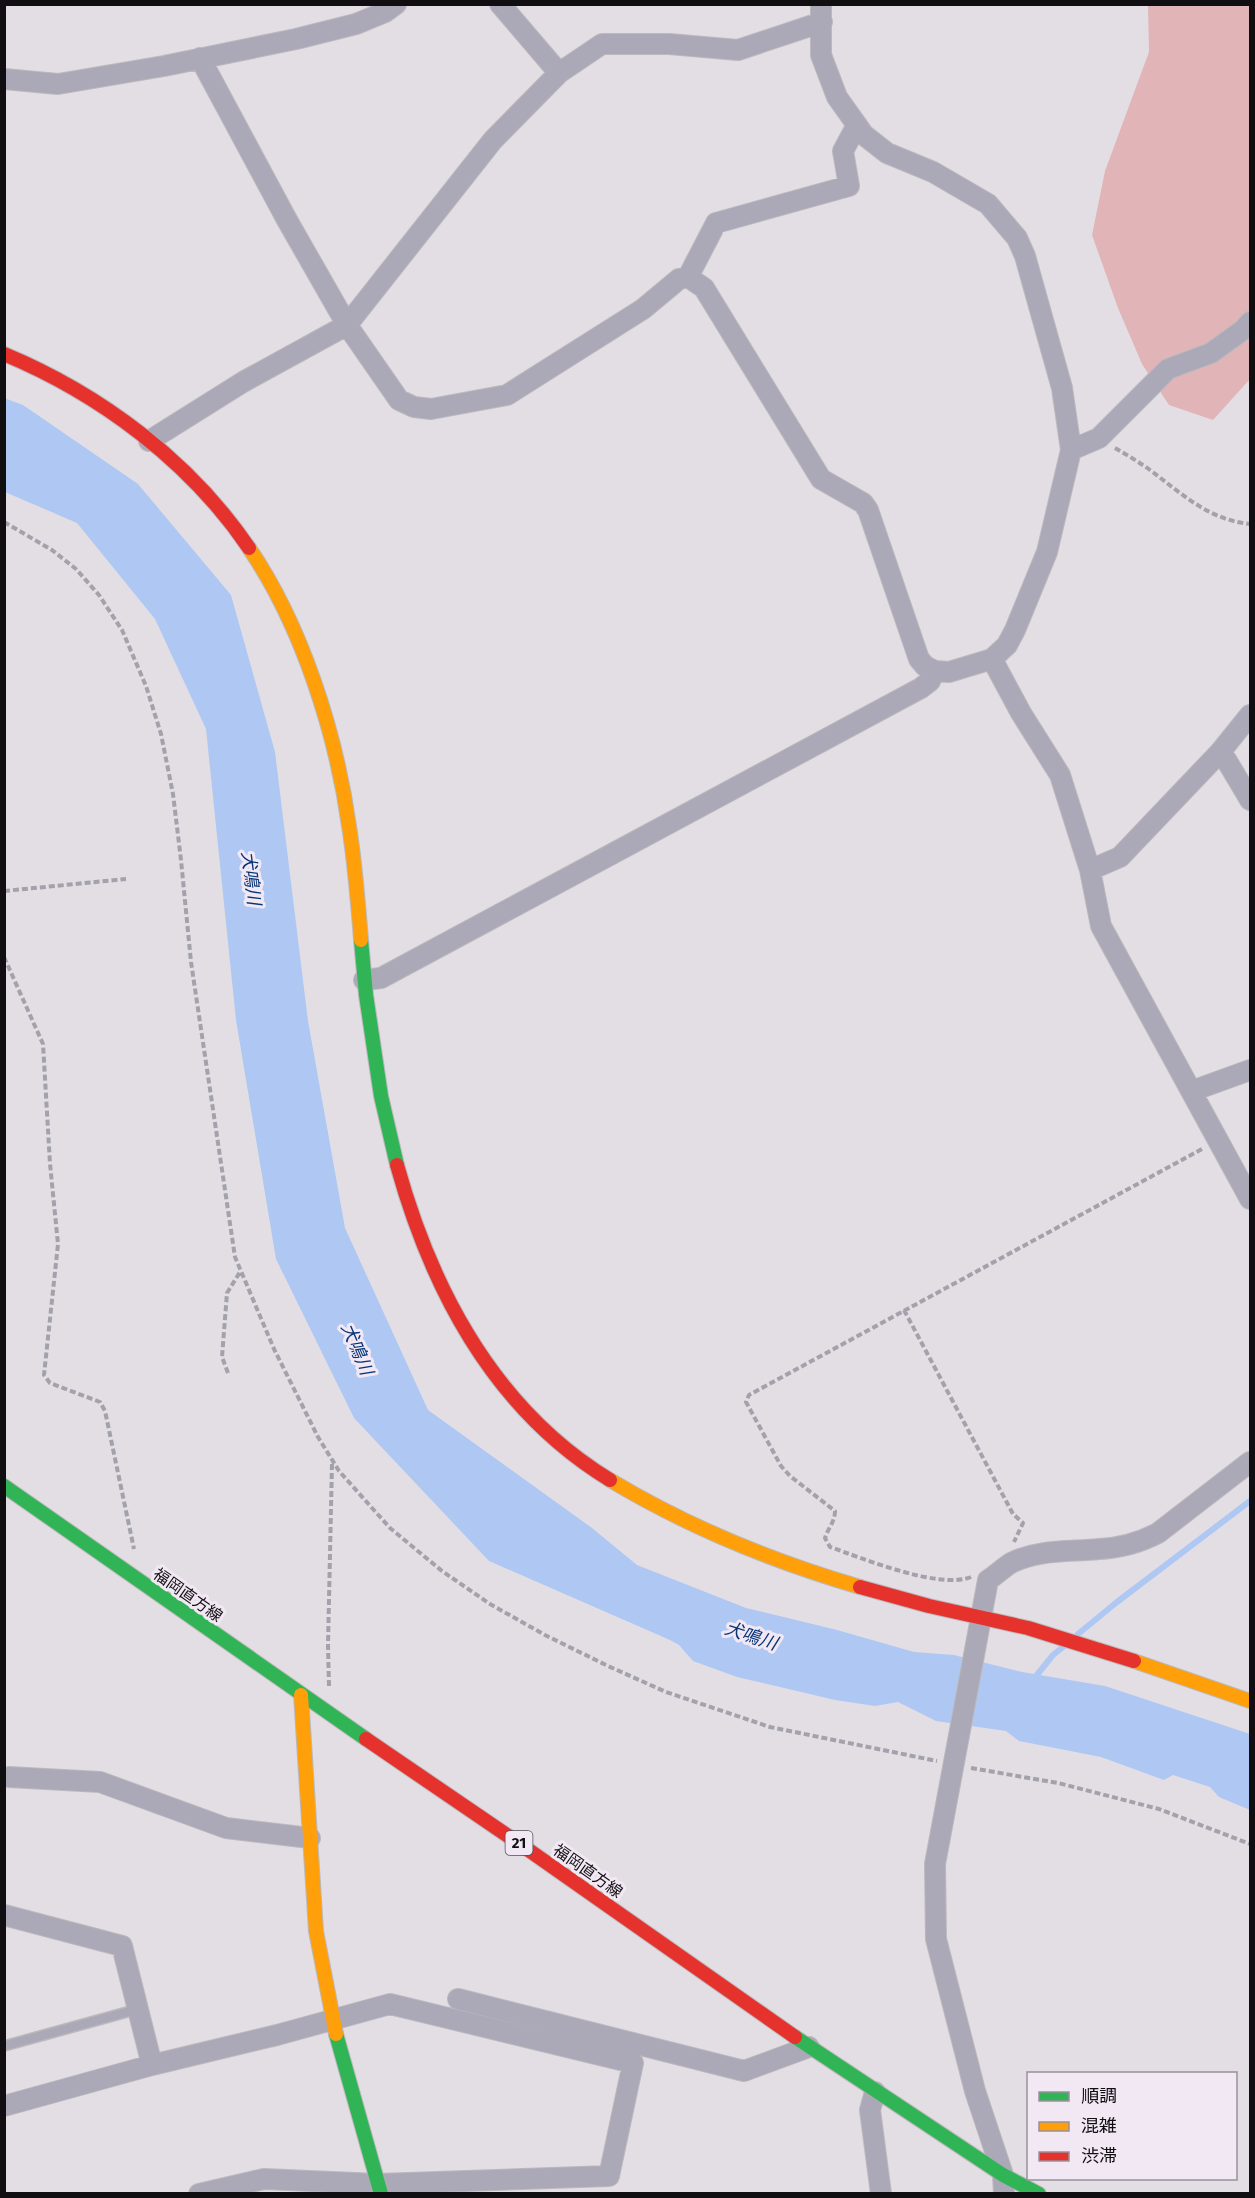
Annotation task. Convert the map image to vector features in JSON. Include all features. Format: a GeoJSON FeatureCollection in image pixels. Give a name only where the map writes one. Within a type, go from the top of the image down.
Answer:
{"type":"FeatureCollection","features":[{"type":"Feature","properties":{"kind":"street"},"geometry":{"type":"LineString","coordinates":[[4,79],[58,84],[200,58],[296,39],[356,24],[385,12],[396,4]]}},
{"type":"Feature","properties":{"kind":"street"},"geometry":{"type":"LineString","coordinates":[[500,4],[559,73]]}},
{"type":"Feature","properties":{"kind":"street"},"geometry":{"type":"LineString","coordinates":[[149,441],[243,382],[347,325],[493,140],[559,73],[602,44],[669,44],[738,50],[821,13],[821,55],[837,97],[864,135],[888,153],[933,172],[988,204],[1017,238],[1062,388],[1071,450],[1047,552],[1007,645],[992,659],[950,672],[935,671],[925,666],[919,659],[868,510],[862,503],[821,479],[704,288],[688,277],[679,279],[643,309],[507,395],[431,409],[414,407],[399,400],[347,325],[200,58]]}},
{"type":"Feature","properties":{"kind":"street"},"geometry":{"type":"LineString","coordinates":[[688,277],[716,223],[849,186],[843,152],[857,125]]}},
{"type":"Feature","properties":{"kind":"street"},"geometry":{"type":"LineString","coordinates":[[1071,450],[1099,438],[1168,369],[1211,353],[1251,322]]}},
{"type":"Feature","properties":{"kind":"street"},"geometry":{"type":"LineString","coordinates":[[4,354],[59,378],[149,441],[183,469],[240,533],[273,589],[313,680],[333,748],[349,825],[364,980],[383,1104],[400,1177],[444,1290],[466,1333],[514,1400],[592,1469],[692,1525],[749,1550],[820,1575],[931,1606],[1033,1629],[1215,1687],[1251,1701]]}},
{"type":"Feature","properties":{"kind":"street"},"geometry":{"type":"LineString","coordinates":[[992,659],[1021,713],[1060,775],[1090,870],[1101,926],[1250,1198]]}},
{"type":"Feature","properties":{"kind":"street"},"geometry":{"type":"LineString","coordinates":[[364,980],[381,978],[921,688],[930,681],[935,671]]}},
{"type":"Feature","properties":{"kind":"street"},"geometry":{"type":"LineString","coordinates":[[1090,870],[1120,857],[1221,751],[1251,715]]}},
{"type":"Feature","properties":{"kind":"street"},"geometry":{"type":"LineString","coordinates":[[1221,751],[1251,800]]}},
{"type":"Feature","properties":{"kind":"street"},"geometry":{"type":"LineString","coordinates":[[1192,1091],[1251,1070]]}},
{"type":"Feature","properties":{"kind":"street"},"geometry":{"type":"LineString","coordinates":[[1004,2184],[975,2091],[936,1940],[935,1864],[988,1580],[1012,1563],[1034,1555],[1060,1551],[1099,1550],[1125,1546],[1143,1540],[1158,1533],[1251,1462]]}},
{"type":"Feature","properties":{"kind":"street","name":"福岡直方線"},"geometry":{"type":"LineString","coordinates":[[4,1486],[875,2091],[1004,2184],[1039,2193]]}},
{"type":"Feature","properties":{"kind":"street"},"geometry":{"type":"LineString","coordinates":[[302,1695],[316,1931],[333,2020],[379,2189]]}},
{"type":"Feature","properties":{"kind":"street"},"geometry":{"type":"LineString","coordinates":[[9,1777],[100,1782],[226,1828],[310,1838]]}},
{"type":"Feature","properties":{"kind":"street"},"geometry":{"type":"LineString","coordinates":[[4,1915],[122,1946],[152,2065]]}},
{"type":"Feature","properties":{"kind":"street"},"geometry":{"type":"LineString","coordinates":[[458,1999],[744,2071],[809,2047]]}},
{"type":"Feature","properties":{"kind":"street"},"geometry":{"type":"LineString","coordinates":[[4,2106],[152,2065],[390,2004],[633,2063],[609,2176],[379,2189],[264,2179],[199,2193]]}},
{"type":"Feature","properties":{"kind":"street"},"geometry":{"type":"LineString","coordinates":[[875,2091],[870,2110],[881,2193]]}},
{"type":"Feature","properties":{"kind":"lane"},"geometry":{"type":"LineString","coordinates":[[4,2046],[138,2009]]}},
{"type":"Feature","properties":{"kind":"path"},"geometry":{"type":"LineString","coordinates":[[1099,438],[1149,469],[1178,493],[1208,512],[1233,522],[1251,524]]}},
{"type":"Feature","properties":{"kind":"path"},"geometry":{"type":"LineString","coordinates":[[4,522],[52,550],[76,569],[99,595],[122,630],[146,686],[161,734],[172,794],[193,973],[235,1257],[274,1349],[318,1437],[346,1479],[390,1528],[442,1571],[490,1604],[555,1640],[666,1692],[770,1727],[1058,1783],[1159,1809],[1251,1844]]}},
{"type":"Feature","properties":{"kind":"path"},"geometry":{"type":"LineString","coordinates":[[4,891],[126,879]]}},
{"type":"Feature","properties":{"kind":"path"},"geometry":{"type":"LineString","coordinates":[[4,957],[43,1044],[50,1164],[58,1244],[44,1375],[50,1383],[100,1402],[105,1411],[136,1557],[133,1577]]}},
{"type":"Feature","properties":{"kind":"path"},"geometry":{"type":"LineString","coordinates":[[976,1575],[954,1580],[907,1573],[830,1547],[825,1538],[835,1520],[835,1511],[790,1476],[781,1466],[746,1401],[749,1395],[1219,1140]]}},
{"type":"Feature","properties":{"kind":"path"},"geometry":{"type":"LineString","coordinates":[[228,1373],[222,1356],[227,1293],[241,1272]]}},
{"type":"Feature","properties":{"kind":"path"},"geometry":{"type":"LineString","coordinates":[[904,1310],[1013,1514],[1023,1523],[1014,1542],[1007,1546]]}},
{"type":"Feature","properties":{"kind":"path"},"geometry":{"type":"LineString","coordinates":[[324,1710],[329,1692],[328,1645],[333,1461]]}},
{"type":"Feature","properties":{"kind":"shaded area"},"geometry":{"type":"Polygon","coordinates":[[[1148,5],[1250,5],[1250,379],[1213,420],[1169,405],[1142,364],[1118,308],[1092,235],[1105,171],[1149,52],[1148,5]]]}},
{"type":"Feature","properties":{"kind":"water","name":"犬鳴川"},"geometry":{"type":"Polygon","coordinates":[[[4,398],[23,405],[138,484],[231,595],[275,752],[308,1021],[345,1228],[428,1410],[592,1528],[637,1565],[746,1608],[914,1652],[954,1655],[1022,1672],[1105,1686],[1250,1734],[1250,1810],[1219,1797],[1210,1787],[1173,1775],[1164,1780],[1101,1757],[1019,1741],[1006,1731],[936,1721],[898,1702],[875,1706],[835,1700],[737,1677],[693,1661],[679,1645],[670,1640],[489,1561],[354,1418],[276,1259],[236,1020],[206,729],[155,619],[77,523],[5,492],[4,398]]]}},
{"type":"Feature","properties":{"kind":"waterway"},"geometry":{"type":"LineString","coordinates":[[1078,1634],[1250,1501]]}},
{"type":"Feature","properties":{"kind":"waterway"},"geometry":{"type":"LineString","coordinates":[[1032,1681],[1053,1655],[1063,1647]]}},
{"type":"Feature","properties":{"kind":"traffic: fast"},"geometry":{"type":"LineString","coordinates":[[361,940],[366,995],[381,1096],[397,1165]]}},
{"type":"Feature","properties":{"kind":"traffic: fast"},"geometry":{"type":"LineString","coordinates":[[4,1486],[366,1739]]}},
{"type":"Feature","properties":{"kind":"traffic: fast"},"geometry":{"type":"LineString","coordinates":[[336,2034],[381,2194]]}},
{"type":"Feature","properties":{"kind":"traffic: fast"},"geometry":{"type":"LineString","coordinates":[[795,2037],[1003,2175],[1039,2194]]}},
{"type":"Feature","properties":{"kind":"traffic: slow"},"geometry":{"type":"LineString","coordinates":[[249,548],[285,611],[301,646],[326,718],[349,826],[361,940]]}},
{"type":"Feature","properties":{"kind":"traffic: slow"},"geometry":{"type":"LineString","coordinates":[[610,1480],[670,1513],[732,1542],[860,1587]]}},
{"type":"Feature","properties":{"kind":"traffic: slow"},"geometry":{"type":"LineString","coordinates":[[1134,1661],[1250,1701]]}},
{"type":"Feature","properties":{"kind":"traffic: slow"},"geometry":{"type":"LineString","coordinates":[[301,1695],[316,1931],[336,2034]]}},
{"type":"Feature","properties":{"kind":"traffic: jam"},"geometry":{"type":"LineString","coordinates":[[4,354],[74,389],[140,433],[199,487],[249,548]]}},
{"type":"Feature","properties":{"kind":"traffic: jam"},"geometry":{"type":"LineString","coordinates":[[397,1165],[411,1212],[429,1258],[449,1302],[474,1344],[501,1383],[533,1419],[569,1452],[610,1480]]}},
{"type":"Feature","properties":{"kind":"traffic: jam"},"geometry":{"type":"LineString","coordinates":[[860,1587],[929,1606],[1028,1628],[1134,1661]]}},
{"type":"Feature","properties":{"kind":"traffic: jam"},"geometry":{"type":"LineString","coordinates":[[366,1739],[795,2037]]}}]}
